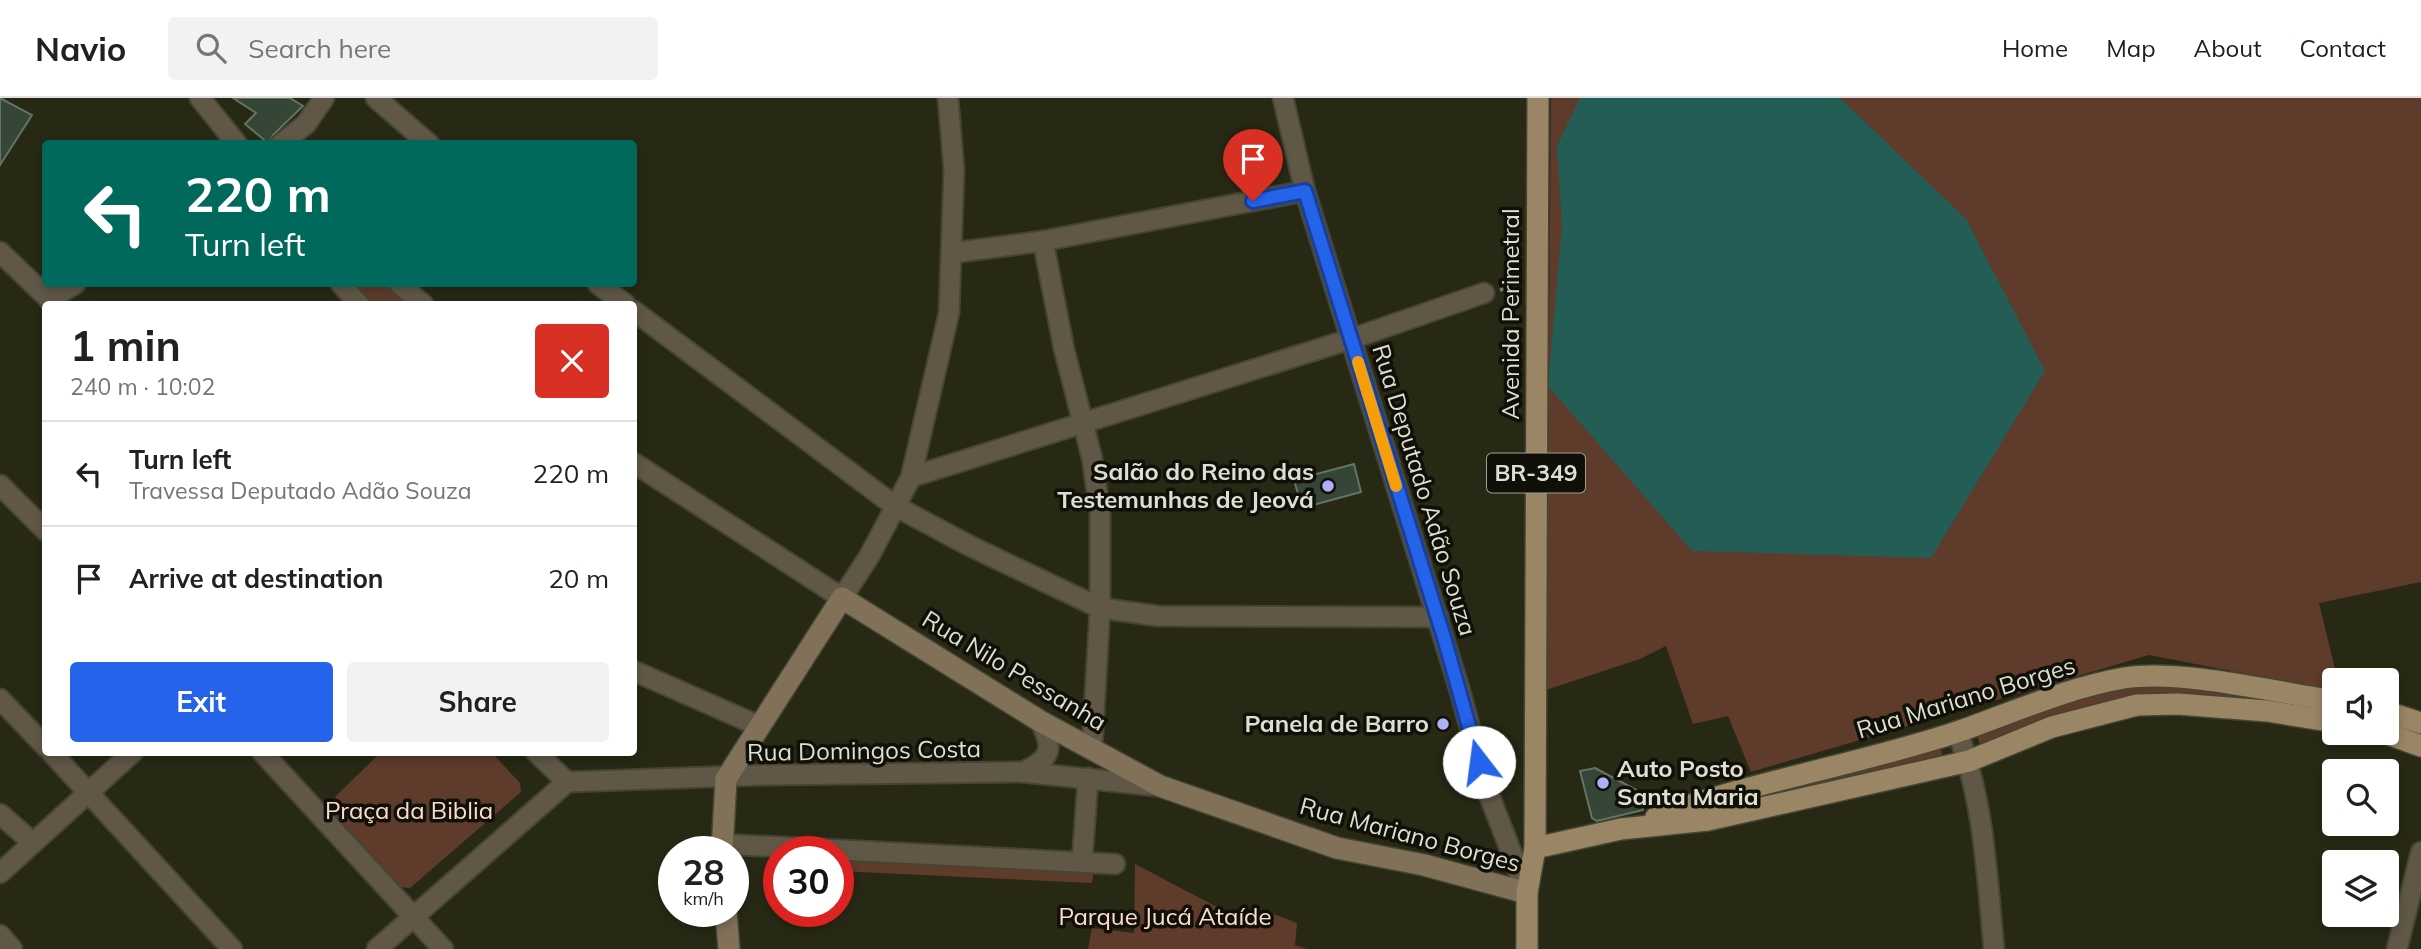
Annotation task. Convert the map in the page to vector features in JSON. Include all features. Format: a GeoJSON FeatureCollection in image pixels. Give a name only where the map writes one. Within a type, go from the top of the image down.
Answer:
{"type":"FeatureCollection","features":[{"type":"Feature","properties":{"kind":"main road","name":"Avenida Perimetral"},"geometry":{"type":"LineString","coordinates":[[1527,949],[1527,893],[1535,848],[1538,98]]}},
{"type":"Feature","properties":{"kind":"main road","name":"Rua Mariano Borges"},"geometry":{"type":"LineString","coordinates":[[1621,830],[1702,800],[1957,732],[2041,700],[2125,678],[2173,677],[2322,699]]}},
{"type":"Feature","properties":{"kind":"main road","name":"Rua Mariano Borges"},"geometry":{"type":"LineString","coordinates":[[1535,848],[1621,830],[1708,820],[1969,761],[2052,727],[2137,705],[2178,704],[2267,711],[2322,720]]}},
{"type":"Feature","properties":{"kind":"main road"},"geometry":{"type":"LineString","coordinates":[[2399,738],[2421,746]]}},
{"type":"Feature","properties":{"kind":"street"},"geometry":{"type":"LineString","coordinates":[[200,98],[235,140]]}},
{"type":"Feature","properties":{"kind":"street"},"geometry":{"type":"LineString","coordinates":[[286,140],[306,124],[324,98]]}},
{"type":"Feature","properties":{"kind":"street"},"geometry":{"type":"LineString","coordinates":[[376,98],[424,140]]}},
{"type":"Feature","properties":{"kind":"street"},"geometry":{"type":"LineString","coordinates":[[723,836],[726,779],[842,598],[911,477],[949,313],[954,170],[948,98]]}},
{"type":"Feature","properties":{"kind":"street","name":"Rua Deputado Adão Souza"},"geometry":{"type":"LineString","coordinates":[[1283,98],[1305,191],[1438,617],[1486,787],[1527,893]]}},
{"type":"Feature","properties":{"kind":"street"},"geometry":{"type":"LineString","coordinates":[[952,253],[1043,241],[1305,191]]}},
{"type":"Feature","properties":{"kind":"street"},"geometry":{"type":"LineString","coordinates":[[1043,241],[1064,349],[1084,424],[1100,512],[1101,608],[1092,748]]}},
{"type":"Feature","properties":{"kind":"street"},"geometry":{"type":"LineString","coordinates":[[0,252],[51,301]]}},
{"type":"Feature","properties":{"kind":"street"},"geometry":{"type":"LineString","coordinates":[[53,301],[71,287]]}},
{"type":"Feature","properties":{"kind":"street"},"geometry":{"type":"LineString","coordinates":[[344,287],[356,301]]}},
{"type":"Feature","properties":{"kind":"street"},"geometry":{"type":"LineString","coordinates":[[403,287],[420,301]]}},
{"type":"Feature","properties":{"kind":"street"},"geometry":{"type":"LineString","coordinates":[[602,287],[621,301]]}},
{"type":"Feature","properties":{"kind":"street"},"geometry":{"type":"LineString","coordinates":[[911,477],[1351,339],[1484,293]]}},
{"type":"Feature","properties":{"kind":"street"},"geometry":{"type":"LineString","coordinates":[[637,313],[895,506],[970,546],[1101,608],[1158,615],[1438,617]]}},
{"type":"Feature","properties":{"kind":"street"},"geometry":{"type":"LineString","coordinates":[[637,465],[842,598]]}},
{"type":"Feature","properties":{"kind":"street"},"geometry":{"type":"LineString","coordinates":[[0,485],[42,527]]}},
{"type":"Feature","properties":{"kind":"street","name":"Rua Nilo Pessanha"},"geometry":{"type":"LineString","coordinates":[[842,598],[1041,721],[1160,786]]}},
{"type":"Feature","properties":{"kind":"street"},"geometry":{"type":"LineString","coordinates":[[637,672],[759,726]]}},
{"type":"Feature","properties":{"kind":"street"},"geometry":{"type":"LineString","coordinates":[[0,699],[42,743]]}},
{"type":"Feature","properties":{"kind":"street"},"geometry":{"type":"LineString","coordinates":[[1022,772],[1042,763],[1048,754],[1049,738],[1041,721]]}},
{"type":"Feature","properties":{"kind":"street"},"geometry":{"type":"LineString","coordinates":[[1957,732],[1969,761],[1984,845],[1994,949]]}},
{"type":"Feature","properties":{"kind":"street"},"geometry":{"type":"LineString","coordinates":[[55,756],[232,949]]}},
{"type":"Feature","properties":{"kind":"street"},"geometry":{"type":"LineString","coordinates":[[0,873],[129,756]]}},
{"type":"Feature","properties":{"kind":"street"},"geometry":{"type":"LineString","coordinates":[[266,756],[443,949]]}},
{"type":"Feature","properties":{"kind":"street"},"geometry":{"type":"LineString","coordinates":[[377,949],[567,782],[540,756]]}},
{"type":"Feature","properties":{"kind":"street","name":"Rua Domingos Costa"},"geometry":{"type":"LineString","coordinates":[[567,782],[726,779],[766,775],[1022,772],[1160,786]]}},
{"type":"Feature","properties":{"kind":"street"},"geometry":{"type":"LineString","coordinates":[[1082,862],[1088,778]]}},
{"type":"Feature","properties":{"kind":"street","name":"Rua Mariano Borges"},"geometry":{"type":"LineString","coordinates":[[1160,786],[1337,848],[1424,865],[1527,893]]}},
{"type":"Feature","properties":{"kind":"street"},"geometry":{"type":"LineString","coordinates":[[0,814],[32,842]]}},
{"type":"Feature","properties":{"kind":"street"},"geometry":{"type":"LineString","coordinates":[[749,849],[1115,864]]}},
{"type":"Feature","properties":{"kind":"street"},"geometry":{"type":"LineString","coordinates":[[2397,949],[2421,852]]}},
{"type":"Feature","properties":{"kind":"street"},"geometry":{"type":"LineString","coordinates":[[727,927],[729,949]]}},
{"type":"Feature","properties":{"kind":"street"},"geometry":{"type":"LineString","coordinates":[[0,935],[12,949]]}},
{"type":"Feature","properties":{"kind":"path"},"geometry":{"type":"LineString","coordinates":[[1484,293],[1537,282]]}},
{"type":"Feature","properties":{"kind":"green space"},"geometry":{"type":"Polygon","coordinates":[[[1551,98],[2421,98],[2421,582],[2319,603],[2335,668],[2322,668],[2322,689],[2149,655],[1751,772],[1728,716],[1693,724],[1666,646],[1640,659],[1546,690],[1551,98]]]}},
{"type":"Feature","properties":{"kind":"green space"},"geometry":{"type":"Polygon","coordinates":[[[344,287],[403,287],[419,301],[356,301],[344,287]]]}},
{"type":"Feature","properties":{"kind":"green space"},"geometry":{"type":"Polygon","coordinates":[[[2125,685],[2180,685],[2322,706],[2322,717],[2178,704],[1981,748],[1976,733],[2125,685]]]}},
{"type":"Feature","properties":{"kind":"green space"},"geometry":{"type":"Polygon","coordinates":[[[1940,747],[1943,758],[1697,817],[1696,808],[1940,747]]]}},
{"type":"Feature","properties":{"kind":"green space","name":"Praça da Biblia"},"geometry":{"type":"Polygon","coordinates":[[[377,756],[495,756],[520,783],[521,792],[410,888],[399,887],[331,811],[336,796],[377,756]]]}},
{"type":"Feature","properties":{"kind":"green space"},"geometry":{"type":"Polygon","coordinates":[[[854,861],[1094,871],[1092,883],[854,872],[854,861]]]}},
{"type":"Feature","properties":{"kind":"green space","name":"Parque Jucá Ataíde"},"geometry":{"type":"Polygon","coordinates":[[[1135,864],[1236,917],[1274,914],[1297,923],[1295,945],[1307,949],[1088,949],[1092,928],[1134,933],[1135,864]]]}},
{"type":"Feature","properties":{"kind":"water"},"geometry":{"type":"Polygon","coordinates":[[[1580,98],[1840,98],[1966,219],[2045,371],[1931,558],[1692,551],[1548,386],[1562,225],[1557,146],[1580,98]]]}},
{"type":"Feature","properties":{"kind":"building"},"geometry":{"type":"Polygon","coordinates":[[[0,98],[32,115],[0,165],[0,98]]]}},
{"type":"Feature","properties":{"kind":"building"},"geometry":{"type":"Polygon","coordinates":[[[233,98],[290,98],[303,106],[271,140],[264,140],[245,124],[256,113],[233,98]]]}},
{"type":"Feature","properties":{"kind":"building","name":"Salão do Reino das Testemunhas de Jeová"},"geometry":{"type":"Polygon","coordinates":[[[1354,464],[1361,492],[1302,508],[1294,480],[1354,464]]]}},
{"type":"Feature","properties":{"kind":"building","name":"Auto Posto Santa Maria"},"geometry":{"type":"Polygon","coordinates":[[[1595,768],[1640,792],[1643,810],[1597,821],[1592,818],[1580,771],[1595,768]]]}},
{"type":"Feature","properties":{"kind":"slow traffic"},"geometry":{"type":"LineString","coordinates":[[1358,362],[1396,486]]}},
{"type":"Feature","properties":{"kind":"place","name":"Salão do Reino das Testemunhas de Jeová"},"geometry":{"type":"Point","coordinates":[1328,486]}},
{"type":"Feature","properties":{"kind":"place","name":"Panela de Barro"},"geometry":{"type":"Point","coordinates":[1443,724]}},
{"type":"Feature","properties":{"kind":"place","name":"Auto Posto Santa Maria"},"geometry":{"type":"Point","coordinates":[1603,783]}},
{"type":"Feature","properties":{"kind":"route"},"geometry":{"type":"LineString","coordinates":[[1253,201],[1305,191],[1445,641],[1479,762]]}}]}
